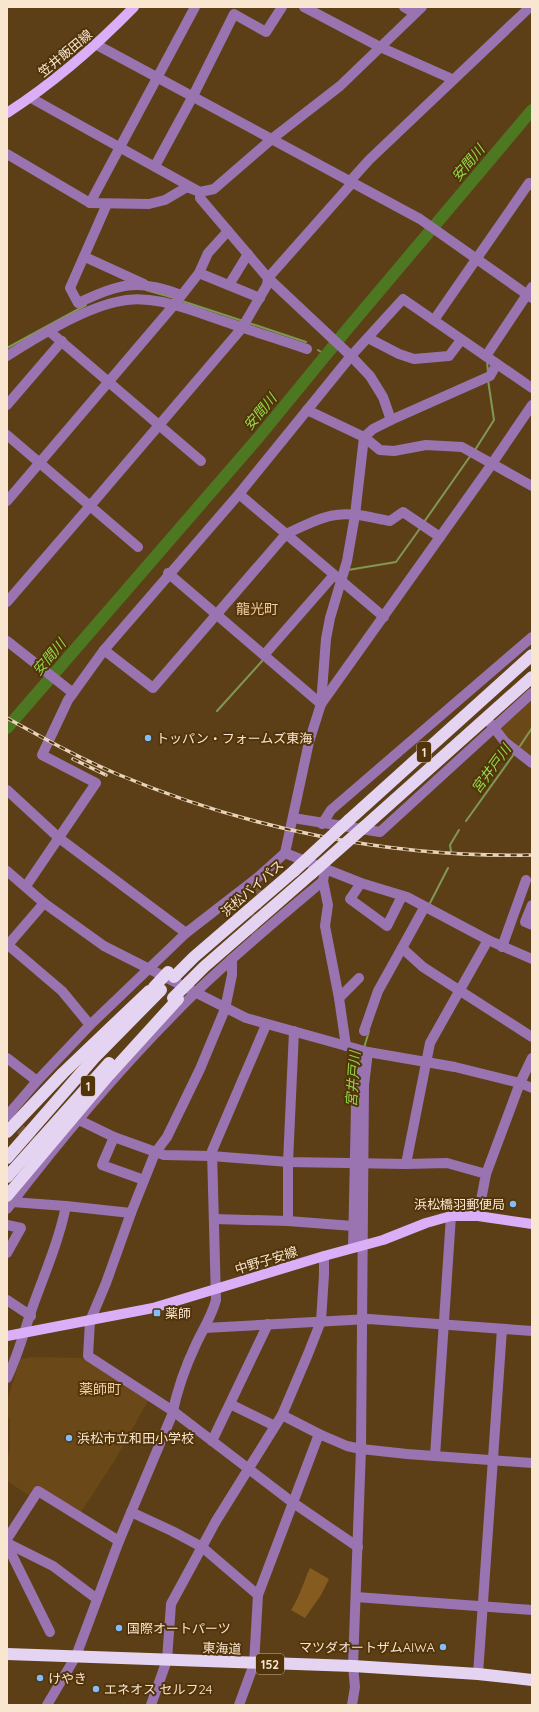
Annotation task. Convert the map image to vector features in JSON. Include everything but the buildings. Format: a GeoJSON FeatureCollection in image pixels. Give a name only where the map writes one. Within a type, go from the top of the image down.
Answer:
{"type":"FeatureCollection","features":[{"type":"Feature","properties":{"kind":"highway","name":"浜松バイパス"},"geometry":{"type":"LineString","coordinates":[[158,988],[171,975],[294,871],[532,655]]}},
{"type":"Feature","properties":{"kind":"highway","name":"1"},"geometry":{"type":"LineString","coordinates":[[192,986],[204,966],[312,873],[532,677]]}},
{"type":"Feature","properties":{"kind":"highway"},"geometry":{"type":"LineString","coordinates":[[9,1203],[108,1076],[176,999],[192,986]]}},
{"type":"Feature","properties":{"kind":"highway","name":"1"},"geometry":{"type":"LineString","coordinates":[[7,1158],[94,1058],[158,988]]}},
{"type":"Feature","properties":{"kind":"highway"},"geometry":{"type":"LineString","coordinates":[[11,1125],[158,988]]}},
{"type":"Feature","properties":{"kind":"highway","name":"1"},"geometry":{"type":"LineString","coordinates":[[7,1177],[105,1067],[176,999]]}},
{"type":"Feature","properties":{"kind":"highway","name":"東海道"},"geometry":{"type":"LineString","coordinates":[[7,1654],[254,1664],[353,1666],[478,1674],[532,1680]]}},
{"type":"Feature","properties":{"kind":"main road","name":"笠井飯田線"},"geometry":{"type":"LineString","coordinates":[[7,113],[31,98],[65,72],[97,45],[134,7]]}},
{"type":"Feature","properties":{"kind":"main road","name":"中野子安線"},"geometry":{"type":"LineString","coordinates":[[7,1336],[153,1308],[324,1256],[357,1248],[450,1216],[478,1216],[532,1224]]}},
{"type":"Feature","properties":{"kind":"street"},"geometry":{"type":"LineString","coordinates":[[90,203],[195,7]]}},
{"type":"Feature","properties":{"kind":"street"},"geometry":{"type":"LineString","coordinates":[[155,166],[193,96],[234,14],[266,32],[282,7]]}},
{"type":"Feature","properties":{"kind":"street"},"geometry":{"type":"LineString","coordinates":[[304,7],[380,47],[452,79]]}},
{"type":"Feature","properties":{"kind":"street"},"geometry":{"type":"LineString","coordinates":[[404,7],[418,10]]}},
{"type":"Feature","properties":{"kind":"street"},"geometry":{"type":"LineString","coordinates":[[7,602],[245,324],[260,298],[268,278],[369,160],[452,79],[530,7]]}},
{"type":"Feature","properties":{"kind":"street"},"geometry":{"type":"LineString","coordinates":[[7,154],[90,203],[149,204],[164,200],[187,187],[200,192],[214,189],[273,138],[340,86],[418,10]]}},
{"type":"Feature","properties":{"kind":"street"},"geometry":{"type":"LineString","coordinates":[[11,1125],[28,1092],[90,1026],[186,933],[257,878],[285,853],[309,742],[321,704],[326,639],[340,576],[347,561],[355,515],[364,437],[373,429],[391,420],[488,377],[490,360],[530,294],[476,259],[420,219],[273,138],[97,45]]}},
{"type":"Feature","properties":{"kind":"street"},"geometry":{"type":"LineString","coordinates":[[31,98],[200,192]]}},
{"type":"Feature","properties":{"kind":"street"},"geometry":{"type":"LineString","coordinates":[[434,320],[530,183],[532,184]]}},
{"type":"Feature","properties":{"kind":"street"},"geometry":{"type":"LineString","coordinates":[[200,192],[200,198],[268,278],[349,354],[370,376],[383,397],[391,420]]}},
{"type":"Feature","properties":{"kind":"street"},"geometry":{"type":"LineString","coordinates":[[107,204],[85,257],[70,288],[78,303],[108,290],[144,284]]}},
{"type":"Feature","properties":{"kind":"street"},"geometry":{"type":"LineString","coordinates":[[7,501],[110,382],[178,300],[199,273],[208,253],[228,231]]}},
{"type":"Feature","properties":{"kind":"street"},"geometry":{"type":"LineString","coordinates":[[229,285],[248,254]]}},
{"type":"Feature","properties":{"kind":"street"},"geometry":{"type":"LineString","coordinates":[[85,257],[178,300],[245,324],[307,349]]}},
{"type":"Feature","properties":{"kind":"street"},"geometry":{"type":"LineString","coordinates":[[199,273],[260,298]]}},
{"type":"Feature","properties":{"kind":"street"},"geometry":{"type":"LineString","coordinates":[[26,886],[96,783],[42,755],[58,717],[73,693],[104,650],[168,573],[239,494],[307,410],[349,354],[368,338],[403,299],[532,388]]}},
{"type":"Feature","properties":{"kind":"street"},"geometry":{"type":"LineString","coordinates":[[7,356],[92,310],[117,301],[178,300]]}},
{"type":"Feature","properties":{"kind":"street"},"geometry":{"type":"LineString","coordinates":[[49,332],[62,341],[201,460]]}},
{"type":"Feature","properties":{"kind":"street"},"geometry":{"type":"LineString","coordinates":[[368,338],[399,354],[414,359],[449,356],[461,340]]}},
{"type":"Feature","properties":{"kind":"street"},"geometry":{"type":"LineString","coordinates":[[7,405],[62,341]]}},
{"type":"Feature","properties":{"kind":"street"},"geometry":{"type":"LineString","coordinates":[[321,704],[492,464],[532,405]]}},
{"type":"Feature","properties":{"kind":"street"},"geometry":{"type":"LineString","coordinates":[[307,410],[364,437],[380,450],[394,451],[426,444],[462,447],[532,486]]}},
{"type":"Feature","properties":{"kind":"street"},"geometry":{"type":"LineString","coordinates":[[7,435],[138,547]]}},
{"type":"Feature","properties":{"kind":"street"},"geometry":{"type":"LineString","coordinates":[[239,494],[286,534],[340,576],[384,617]]}},
{"type":"Feature","properties":{"kind":"street"},"geometry":{"type":"LineString","coordinates":[[104,650],[153,688],[286,534],[316,520],[336,515],[355,515],[390,520],[403,512],[440,537]]}},
{"type":"Feature","properties":{"kind":"street"},"geometry":{"type":"LineString","coordinates":[[168,573],[321,704]]}},
{"type":"Feature","properties":{"kind":"street"},"geometry":{"type":"LineString","coordinates":[[266,656],[340,576]]}},
{"type":"Feature","properties":{"kind":"street"},"geometry":{"type":"LineString","coordinates":[[322,824],[331,810],[468,700],[532,637]]}},
{"type":"Feature","properties":{"kind":"street"},"geometry":{"type":"LineString","coordinates":[[7,641],[41,666],[73,693]]}},
{"type":"Feature","properties":{"kind":"street"},"geometry":{"type":"LineString","coordinates":[[293,818],[322,824],[380,832],[492,726],[532,693]]}},
{"type":"Feature","properties":{"kind":"street"},"geometry":{"type":"LineString","coordinates":[[492,726],[497,733],[532,763]]}},
{"type":"Feature","properties":{"kind":"street"},"geometry":{"type":"LineString","coordinates":[[7,790],[59,838],[186,933]]}},
{"type":"Feature","properties":{"kind":"street"},"geometry":{"type":"LineString","coordinates":[[285,853],[325,870],[402,896],[502,947],[532,959]]}},
{"type":"Feature","properties":{"kind":"street"},"geometry":{"type":"LineString","coordinates":[[325,870],[323,881],[328,905],[324,926],[339,998],[346,1046]]}},
{"type":"Feature","properties":{"kind":"street"},"geometry":{"type":"LineString","coordinates":[[8,873],[44,902],[104,946],[147,970],[192,986],[225,1009],[246,1018],[266,1025],[364,1051],[456,1067],[520,1083],[532,1088]]}},
{"type":"Feature","properties":{"kind":"street"},"geometry":{"type":"LineString","coordinates":[[502,947],[526,880]]}},
{"type":"Feature","properties":{"kind":"street"},"geometry":{"type":"LineString","coordinates":[[9,1203],[48,1154],[160,1028],[192,986],[232,959],[323,881]]}},
{"type":"Feature","properties":{"kind":"street"},"geometry":{"type":"LineString","coordinates":[[361,883],[350,899],[387,926],[402,896]]}},
{"type":"Feature","properties":{"kind":"street"},"geometry":{"type":"LineString","coordinates":[[44,902],[7,946],[62,991],[90,1026]]}},
{"type":"Feature","properties":{"kind":"street"},"geometry":{"type":"LineString","coordinates":[[532,904],[525,922],[532,925]]}},
{"type":"Feature","properties":{"kind":"street"},"geometry":{"type":"LineString","coordinates":[[364,1031],[378,991],[404,949],[424,908]]}},
{"type":"Feature","properties":{"kind":"street"},"geometry":{"type":"LineString","coordinates":[[406,1164],[426,1063],[435,1033],[488,940]]}},
{"type":"Feature","properties":{"kind":"street"},"geometry":{"type":"LineString","coordinates":[[404,949],[423,967],[532,1037]]}},
{"type":"Feature","properties":{"kind":"street"},"geometry":{"type":"LineString","coordinates":[[232,959],[232,975],[225,1009],[190,1089],[167,1137],[155,1153],[144,1180],[106,1283],[90,1321],[88,1356],[173,1411],[249,1470],[358,1547]]}},
{"type":"Feature","properties":{"kind":"street"},"geometry":{"type":"LineString","coordinates":[[339,998],[359,978]]}},
{"type":"Feature","properties":{"kind":"street"},"geometry":{"type":"LineString","coordinates":[[47,1705],[76,1656],[119,1541],[173,1411],[188,1365],[204,1328],[212,1314],[216,1300],[211,1156],[217,1138],[266,1025]]}},
{"type":"Feature","properties":{"kind":"street"},"geometry":{"type":"LineString","coordinates":[[288,1221],[288,1162],[294,1032]]}},
{"type":"Feature","properties":{"kind":"street"},"geometry":{"type":"LineString","coordinates":[[357,1248],[353,1226],[364,1085],[364,1051]]}},
{"type":"Feature","properties":{"kind":"street"},"geometry":{"type":"LineString","coordinates":[[7,1058],[37,1082]]}},
{"type":"Feature","properties":{"kind":"street"},"geometry":{"type":"LineString","coordinates":[[478,1216],[486,1174],[520,1083],[532,1058]]}},
{"type":"Feature","properties":{"kind":"street"},"geometry":{"type":"LineString","coordinates":[[79,1120],[114,1137],[155,1153],[172,1156],[211,1156],[288,1162],[406,1164],[447,1163],[486,1174]]}},
{"type":"Feature","properties":{"kind":"street"},"geometry":{"type":"LineString","coordinates":[[114,1137],[102,1165],[144,1180]]}},
{"type":"Feature","properties":{"kind":"street"},"geometry":{"type":"LineString","coordinates":[[352,1705],[355,1687],[353,1666],[361,1449],[362,1319],[357,1248],[359,1163]]}},
{"type":"Feature","properties":{"kind":"street"},"geometry":{"type":"LineString","coordinates":[[9,1203],[66,1206],[131,1213]]}},
{"type":"Feature","properties":{"kind":"street"},"geometry":{"type":"LineString","coordinates":[[7,1378],[18,1357],[60,1234],[66,1206]]}},
{"type":"Feature","properties":{"kind":"street"},"geometry":{"type":"LineString","coordinates":[[435,1456],[450,1216]]}},
{"type":"Feature","properties":{"kind":"street"},"geometry":{"type":"LineString","coordinates":[[214,1220],[288,1221],[353,1226]]}},
{"type":"Feature","properties":{"kind":"street"},"geometry":{"type":"LineString","coordinates":[[7,1225],[21,1228],[7,1253]]}},
{"type":"Feature","properties":{"kind":"street"},"geometry":{"type":"LineString","coordinates":[[151,1705],[167,1660],[171,1604],[202,1547],[282,1415],[321,1321],[324,1256]]}},
{"type":"Feature","properties":{"kind":"street"},"geometry":{"type":"LineString","coordinates":[[7,1300],[31,1316]]}},
{"type":"Feature","properties":{"kind":"street"},"geometry":{"type":"LineString","coordinates":[[204,1328],[362,1319],[532,1331]]}},
{"type":"Feature","properties":{"kind":"street"},"geometry":{"type":"LineString","coordinates":[[212,1441],[268,1324]]}},
{"type":"Feature","properties":{"kind":"street"},"geometry":{"type":"LineString","coordinates":[[478,1674],[481,1607],[494,1460],[502,1329]]}},
{"type":"Feature","properties":{"kind":"street"},"geometry":{"type":"LineString","coordinates":[[230,1404],[275,1426]]}},
{"type":"Feature","properties":{"kind":"street"},"geometry":{"type":"LineString","coordinates":[[282,1415],[347,1446],[361,1449],[532,1463]]}},
{"type":"Feature","properties":{"kind":"street"},"geometry":{"type":"LineString","coordinates":[[242,1704],[254,1664],[258,1595],[270,1560],[294,1503],[320,1434]]}},
{"type":"Feature","properties":{"kind":"street"},"geometry":{"type":"LineString","coordinates":[[7,1539],[38,1491],[119,1541]]}},
{"type":"Feature","properties":{"kind":"street"},"geometry":{"type":"LineString","coordinates":[[131,1512],[202,1547],[258,1595]]}},
{"type":"Feature","properties":{"kind":"street"},"geometry":{"type":"LineString","coordinates":[[7,1544],[53,1566],[97,1599]]}},
{"type":"Feature","properties":{"kind":"street"},"geometry":{"type":"LineString","coordinates":[[7,1544],[50,1632]]}},
{"type":"Feature","properties":{"kind":"street"},"geometry":{"type":"LineString","coordinates":[[356,1597],[532,1610]]}},
{"type":"Feature","properties":{"kind":"shaded area"},"geometry":{"type":"Polygon","coordinates":[[[532,695],[532,760],[502,736],[499,725],[532,695]]]}},
{"type":"Feature","properties":{"kind":"shaded area","name":"浜松市立和田小学校"},"geometry":{"type":"Polygon","coordinates":[[[32,1357],[81,1358],[149,1399],[115,1460],[81,1512],[34,1488],[30,1496],[7,1481],[7,1459],[10,1450],[10,1419],[7,1415],[7,1402],[20,1359],[32,1357]]]}},
{"type":"Feature","properties":{"kind":"shaded area"},"geometry":{"type":"Polygon","coordinates":[[[310,1568],[329,1579],[321,1595],[305,1618],[291,1610],[310,1568]]]}},
{"type":"Feature","properties":{"kind":"waterway","name":"安間川"},"geometry":{"type":"LineString","coordinates":[[7,728],[258,438],[344,333],[532,110]]}},
{"type":"Feature","properties":{"kind":"waterway"},"geometry":{"type":"LineString","coordinates":[[146,290],[174,298]]}},
{"type":"Feature","properties":{"kind":"waterway"},"geometry":{"type":"LineString","coordinates":[[182,301],[243,321]]}},
{"type":"Feature","properties":{"kind":"waterway"},"geometry":{"type":"LineString","coordinates":[[7,348],[86,305]]}},
{"type":"Feature","properties":{"kind":"waterway"},"geometry":{"type":"LineString","coordinates":[[249,323],[306,342]]}},
{"type":"Feature","properties":{"kind":"waterway"},"geometry":{"type":"LineString","coordinates":[[318,350],[326,355]]}},
{"type":"Feature","properties":{"kind":"waterway"},"geometry":{"type":"LineString","coordinates":[[487,361],[488,372]]}},
{"type":"Feature","properties":{"kind":"waterway"},"geometry":{"type":"LineString","coordinates":[[475,450],[494,420],[488,380]]}},
{"type":"Feature","properties":{"kind":"waterway"},"geometry":{"type":"LineString","coordinates":[[424,522],[471,455]]}},
{"type":"Feature","properties":{"kind":"waterway"},"geometry":{"type":"LineString","coordinates":[[348,570],[396,562],[421,527]]}},
{"type":"Feature","properties":{"kind":"waterway"},"geometry":{"type":"LineString","coordinates":[[217,711],[263,660]]}},
{"type":"Feature","properties":{"kind":"waterway","name":"宮井戸川"},"geometry":{"type":"LineString","coordinates":[[518,749],[532,728]]}},
{"type":"Feature","properties":{"kind":"waterway","name":"宮井戸川"},"geometry":{"type":"LineString","coordinates":[[466,821],[514,754]]}},
{"type":"Feature","properties":{"kind":"waterway","name":"宮井戸川"},"geometry":{"type":"LineString","coordinates":[[451,851],[450,845],[459,830]]}},
{"type":"Feature","properties":{"kind":"waterway","name":"宮井戸川"},"geometry":{"type":"LineString","coordinates":[[430,903],[448,868]]}},
{"type":"Feature","properties":{"kind":"waterway","name":"宮井戸川"},"geometry":{"type":"LineString","coordinates":[[364,1048],[369,1031]]}},
{"type":"Feature","properties":{"kind":"tunnel"},"geometry":{"type":"LineString","coordinates":[[256,939],[257,878]]}},
{"type":"Feature","properties":{"kind":"tunnel"},"geometry":{"type":"LineString","coordinates":[[20,1129],[43,1149]]}},
{"type":"Feature","properties":{"kind":"railway"},"geometry":{"type":"LineString","coordinates":[[7,718],[75,755],[117,774],[217,810],[268,825],[373,845],[479,855],[532,855]]}},
{"type":"Feature","properties":{"kind":"railway"},"geometry":{"type":"LineString","coordinates":[[73,759],[106,775]]}},
{"type":"Feature","properties":{"kind":"place","name":"トッパン・フォームズ東海"},"geometry":{"type":"Point","coordinates":[148,738]}},
{"type":"Feature","properties":{"kind":"place","name":"浜松橋羽郵便局"},"geometry":{"type":"Point","coordinates":[513,1204]}},
{"type":"Feature","properties":{"kind":"place","name":"薬師"},"geometry":{"type":"Point","coordinates":[157,1313]}},
{"type":"Feature","properties":{"kind":"place","name":"浜松市立和田小学校"},"geometry":{"type":"Point","coordinates":[69,1438]}},
{"type":"Feature","properties":{"kind":"place","name":"国際オートパーツ"},"geometry":{"type":"Point","coordinates":[119,1628]}},
{"type":"Feature","properties":{"kind":"place","name":"マツダオートザムAIWA"},"geometry":{"type":"Point","coordinates":[443,1647]}},
{"type":"Feature","properties":{"kind":"place","name":"けやき"},"geometry":{"type":"Point","coordinates":[40,1678]}},
{"type":"Feature","properties":{"kind":"place","name":"エネオス セルフ24"},"geometry":{"type":"Point","coordinates":[96,1689]}},
{"type":"Feature","properties":{"kind":"district","name":"龍光町"},"geometry":{"type":"Point","coordinates":[257,609]}},
{"type":"Feature","properties":{"kind":"district","name":"薬師町"},"geometry":{"type":"Point","coordinates":[100,1389]}}]}
